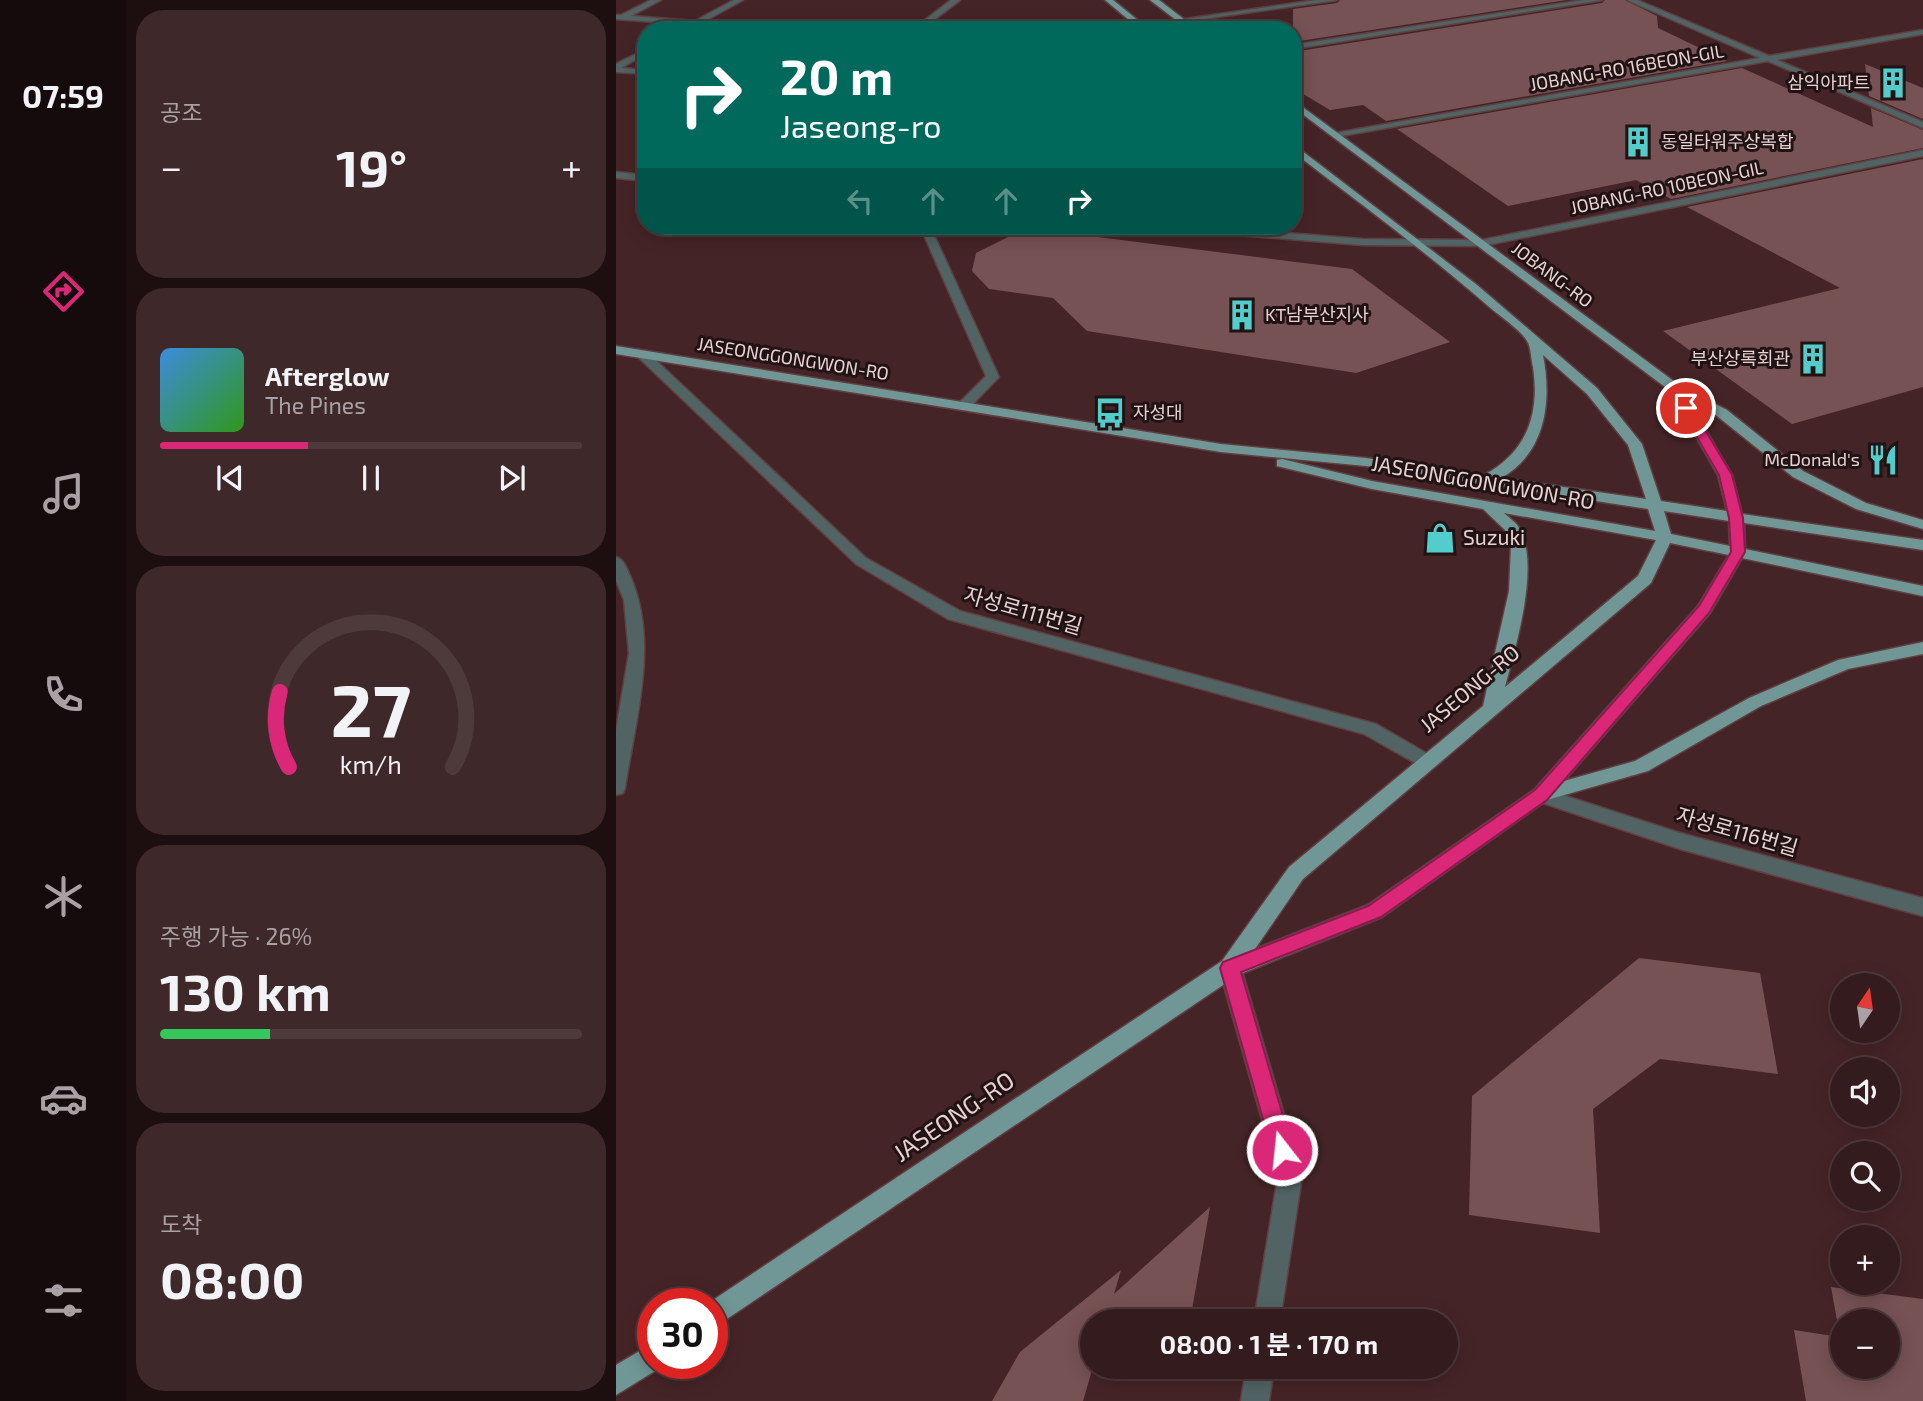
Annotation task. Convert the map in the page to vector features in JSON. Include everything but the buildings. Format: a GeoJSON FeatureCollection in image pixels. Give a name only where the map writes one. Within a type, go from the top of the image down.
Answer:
{"type":"FeatureCollection","features":[{"type":"Feature","properties":{"kind":"main road"},"geometry":{"type":"LineString","coordinates":[[1108,0],[1135,21]]}},
{"type":"Feature","properties":{"kind":"main road"},"geometry":{"type":"LineString","coordinates":[[1154,0],[1182,20]]}},
{"type":"Feature","properties":{"kind":"main road","name":"JOBANG-RO"},"geometry":{"type":"LineString","coordinates":[[1302,110],[1674,388],[1725,475],[1736,518]]}},
{"type":"Feature","properties":{"kind":"main road"},"geometry":{"type":"LineString","coordinates":[[1302,154],[1473,287],[1592,391],[1635,444],[1665,537]]}},
{"type":"Feature","properties":{"kind":"main road"},"geometry":{"type":"LineString","coordinates":[[1485,481],[1510,466],[1529,443],[1543,395],[1540,361],[1532,337]]}},
{"type":"Feature","properties":{"kind":"main road","name":"JASEONGGONGWON-RO"},"geometry":{"type":"LineString","coordinates":[[616,350],[1221,448],[1366,462],[1654,505]]}},
{"type":"Feature","properties":{"kind":"main road"},"geometry":{"type":"LineString","coordinates":[[1674,388],[1723,413],[1798,474],[1861,506],[1923,525]]}},
{"type":"Feature","properties":{"kind":"main road","name":"JASEONGGONGWON-RO"},"geometry":{"type":"LineString","coordinates":[[1221,448],[1372,485],[1738,552]]}},
{"type":"Feature","properties":{"kind":"main road"},"geometry":{"type":"LineString","coordinates":[[1654,505],[1923,545]]}},
{"type":"Feature","properties":{"kind":"main road"},"geometry":{"type":"LineString","coordinates":[[1489,507],[1514,532],[1518,556],[1513,620],[1490,708]]}},
{"type":"Feature","properties":{"kind":"main road"},"geometry":{"type":"LineString","coordinates":[[1736,518],[1738,552],[1923,591]]}},
{"type":"Feature","properties":{"kind":"main road","name":"JASEONG-RO"},"geometry":{"type":"LineString","coordinates":[[1230,968],[1296,873],[1645,579],[1665,537]]}},
{"type":"Feature","properties":{"kind":"main road","name":"JASEONG-RO"},"geometry":{"type":"LineString","coordinates":[[728,1305],[1230,968],[1375,911],[1541,795],[1704,609],[1738,552]]}},
{"type":"Feature","properties":{"kind":"main road"},"geometry":{"type":"LineString","coordinates":[[1541,795],[1642,766],[1755,702],[1844,664],[1923,648]]}},
{"type":"Feature","properties":{"kind":"main road"},"geometry":{"type":"LineString","coordinates":[[616,1381],[637,1367]]}},
{"type":"Feature","properties":{"kind":"street"},"geometry":{"type":"LineString","coordinates":[[619,17],[657,0]]}},
{"type":"Feature","properties":{"kind":"street"},"geometry":{"type":"LineString","coordinates":[[701,21],[739,0]]}},
{"type":"Feature","properties":{"kind":"street"},"geometry":{"type":"LineString","coordinates":[[928,21],[956,0]]}},
{"type":"Feature","properties":{"kind":"street"},"geometry":{"type":"LineString","coordinates":[[1182,20],[1333,0]]}},
{"type":"Feature","properties":{"kind":"street"},"geometry":{"type":"LineString","coordinates":[[1302,46],[1598,0]]}},
{"type":"Feature","properties":{"kind":"street"},"geometry":{"type":"LineString","coordinates":[[1631,0],[1923,125]]}},
{"type":"Feature","properties":{"kind":"street"},"geometry":{"type":"LineString","coordinates":[[619,17],[671,21]]}},
{"type":"Feature","properties":{"kind":"street","name":"JOBANG-RO 16BEON-GIL"},"geometry":{"type":"LineString","coordinates":[[1335,134],[1923,33]]}},
{"type":"Feature","properties":{"kind":"street"},"geometry":{"type":"LineString","coordinates":[[616,68],[637,56]]}},
{"type":"Feature","properties":{"kind":"street"},"geometry":{"type":"LineString","coordinates":[[616,68],[637,71]]}},
{"type":"Feature","properties":{"kind":"street","name":"JOBANG-RO 10BEON-GIL"},"geometry":{"type":"LineString","coordinates":[[1264,235],[1354,243],[1482,243],[1923,153]]}},
{"type":"Feature","properties":{"kind":"street"},"geometry":{"type":"LineString","coordinates":[[616,175],[637,177]]}},
{"type":"Feature","properties":{"kind":"street"},"geometry":{"type":"LineString","coordinates":[[929,235],[993,377],[963,406]]}},
{"type":"Feature","properties":{"kind":"street","name":"자성로111번길"},"geometry":{"type":"LineString","coordinates":[[643,355],[862,561],[954,615],[1370,729],[1426,762]]}},
{"type":"Feature","properties":{"kind":"street"},"geometry":{"type":"LineString","coordinates":[[616,562],[632,600],[637,653],[616,788]]}},
{"type":"Feature","properties":{"kind":"street","name":"자성로116번길"},"geometry":{"type":"LineString","coordinates":[[1541,795],[1680,841],[1923,907]]}},
{"type":"Feature","properties":{"kind":"street"},"geometry":{"type":"LineString","coordinates":[[1230,968],[1290,1176],[1269,1309]]}},
{"type":"Feature","properties":{"kind":"street"},"geometry":{"type":"LineString","coordinates":[[1255,1401],[1258,1379]]}},
{"type":"Feature","properties":{"kind":"place","name":"삼익아파트"},"geometry":{"type":"Point","coordinates":[1893,83]}},
{"type":"Feature","properties":{"kind":"place","name":"동일타워주상복합"},"geometry":{"type":"Point","coordinates":[1638,142]}},
{"type":"Feature","properties":{"kind":"place","name":"KT남부산지사"},"geometry":{"type":"Point","coordinates":[1242,315]}},
{"type":"Feature","properties":{"kind":"place","name":"부산상록회관"},"geometry":{"type":"Point","coordinates":[1813,359]}},
{"type":"Feature","properties":{"kind":"place","name":"자성대"},"geometry":{"type":"Point","coordinates":[1110,413]}},
{"type":"Feature","properties":{"kind":"place","name":"McDonald's"},"geometry":{"type":"Point","coordinates":[1883,460]}},
{"type":"Feature","properties":{"kind":"place","name":"Suzuki"},"geometry":{"type":"Point","coordinates":[1440,538]}},
{"type":"Feature","properties":{"kind":"route"},"geometry":{"type":"LineString","coordinates":[[1282,1150],[1230,968],[1375,911],[1541,795],[1704,609],[1738,552],[1736,518],[1725,475],[1686,408]]}}]}
